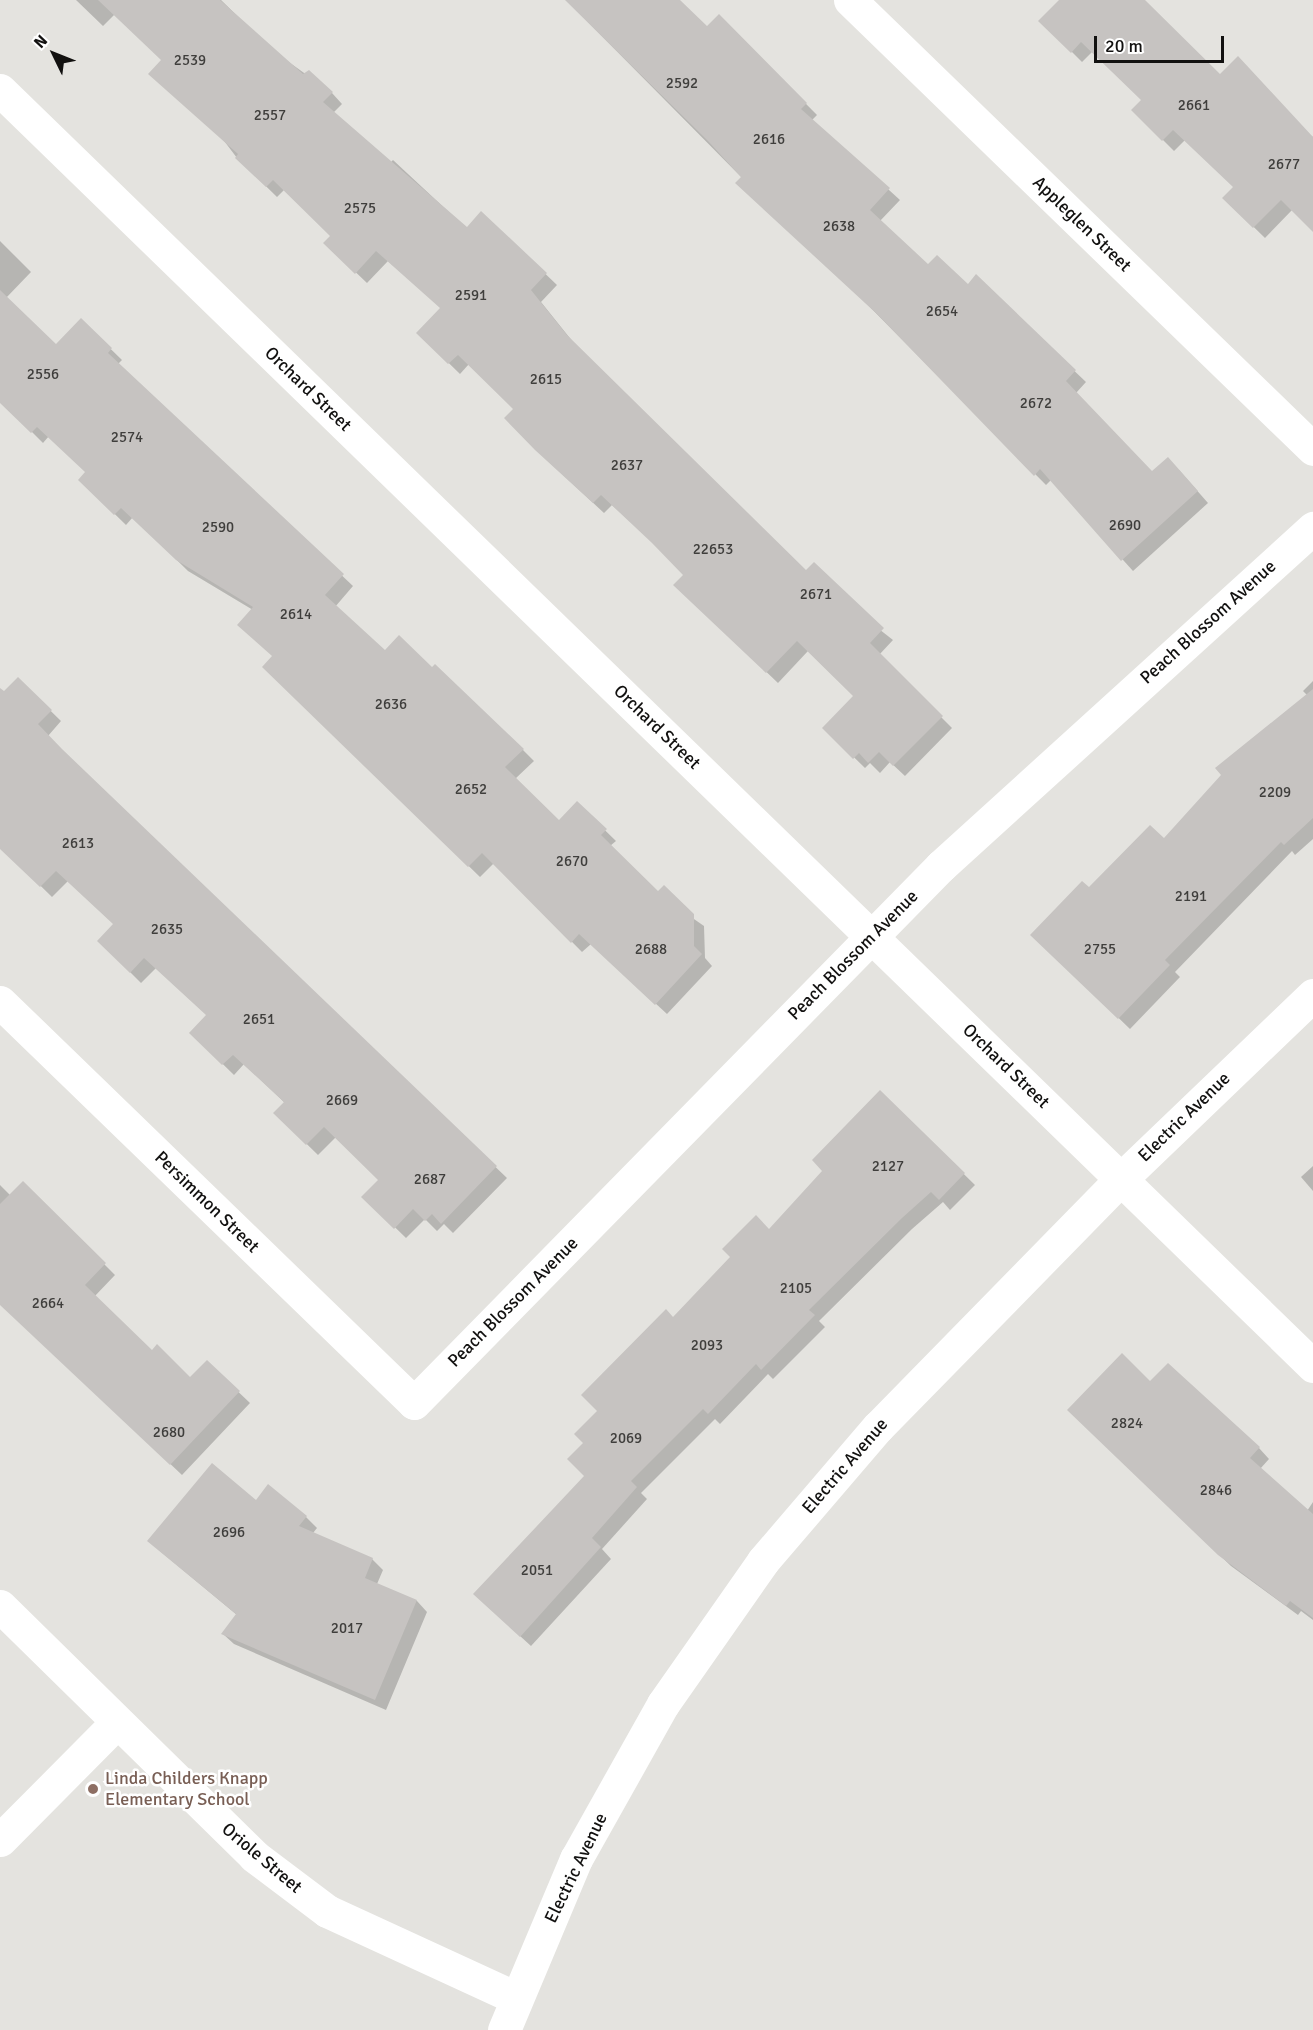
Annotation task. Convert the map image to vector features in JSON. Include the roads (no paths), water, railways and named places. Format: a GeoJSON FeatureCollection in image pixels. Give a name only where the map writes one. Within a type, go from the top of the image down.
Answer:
{"type":"FeatureCollection","features":[{"type":"Feature","properties":{"kind":"street","name":"Appleglen Street"},"geometry":{"type":"LineString","coordinates":[[850,0],[1313,449]]}},
{"type":"Feature","properties":{"kind":"street","name":"Orchard Street"},"geometry":{"type":"LineString","coordinates":[[0,90],[1313,1366]]}},
{"type":"Feature","properties":{"kind":"street","name":"Peach Blossom Avenue"},"geometry":{"type":"LineString","coordinates":[[414,1403],[872,936],[1009,800],[1313,528]]}},
{"type":"Feature","properties":{"kind":"street","name":"Electric Avenue"},"geometry":{"type":"LineString","coordinates":[[504,2030],[576,1859],[663,1704],[763,1561],[878,1427],[1121,1179],[1313,995]]}},
{"type":"Feature","properties":{"kind":"street","name":"Persimmon Street"},"geometry":{"type":"LineString","coordinates":[[0,1002],[414,1403]]}},
{"type":"Feature","properties":{"kind":"street","name":"Oriole Street"},"geometry":{"type":"LineString","coordinates":[[0,1606],[254,1856],[327,1911],[516,1998]]}},
{"type":"Feature","properties":{"kind":"street"},"geometry":{"type":"LineString","coordinates":[[0,1840],[117,1722]]}},
{"type":"Feature","properties":{"kind":"place","name":"Linda Childers Knapp Elementary School"},"geometry":{"type":"Point","coordinates":[93,1789]}}]}
